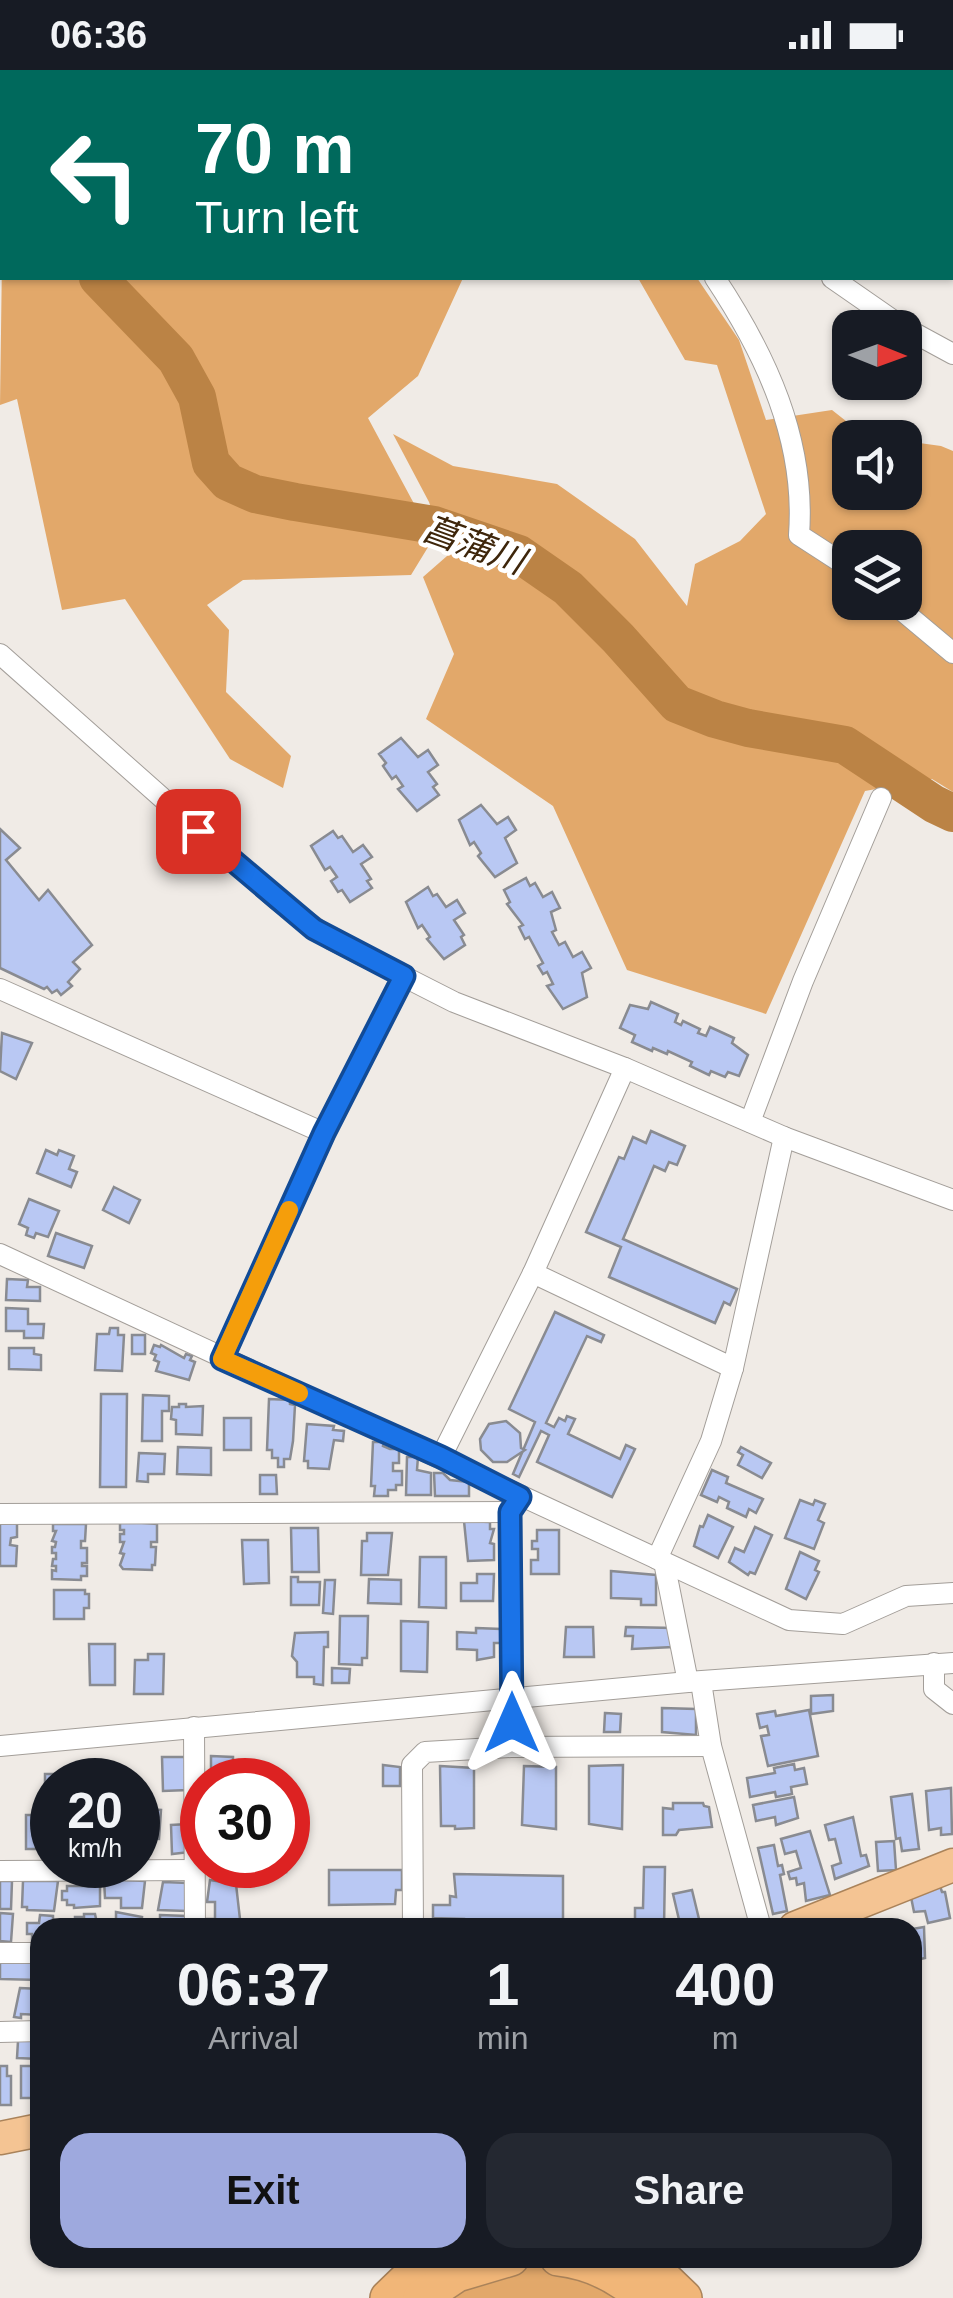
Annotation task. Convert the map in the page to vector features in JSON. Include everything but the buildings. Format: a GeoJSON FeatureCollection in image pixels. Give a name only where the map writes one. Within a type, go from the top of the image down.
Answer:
{"type":"FeatureCollection","features":[{"type":"Feature","properties":{"kind":"highway"},"geometry":{"type":"LineString","coordinates":[[819,1918],[953,1864]]}},
{"type":"Feature","properties":{"kind":"highway"},"geometry":{"type":"LineString","coordinates":[[0,2138],[30,2132]]}},
{"type":"Feature","properties":{"kind":"highway"},"geometry":{"type":"LineString","coordinates":[[388,2298],[420,2268]]}},
{"type":"Feature","properties":{"kind":"highway"},"geometry":{"type":"LineString","coordinates":[[421,2298],[457,2274],[478,2268]]}},
{"type":"Feature","properties":{"kind":"highway"},"geometry":{"type":"LineString","coordinates":[[590,2268],[613,2275],[643,2298]]}},
{"type":"Feature","properties":{"kind":"highway"},"geometry":{"type":"LineString","coordinates":[[650,2268],[684,2298]]}},
{"type":"Feature","properties":{"kind":"street"},"geometry":{"type":"LineString","coordinates":[[717,280],[752,334],[789,426],[801,503],[799,535],[832,556]]}},
{"type":"Feature","properties":{"kind":"street"},"geometry":{"type":"LineString","coordinates":[[835,280],[878,310]]}},
{"type":"Feature","properties":{"kind":"street"},"geometry":{"type":"LineString","coordinates":[[922,338],[953,354]]}},
{"type":"Feature","properties":{"kind":"street"},"geometry":{"type":"LineString","coordinates":[[914,620],[953,653]]}},
{"type":"Feature","properties":{"kind":"street"},"geometry":{"type":"LineString","coordinates":[[0,654],[276,899],[332,940],[454,1002],[624,1068],[784,1137],[953,1200]]}},
{"type":"Feature","properties":{"kind":"street"},"geometry":{"type":"LineString","coordinates":[[750,1122],[803,981],[881,798]]}},
{"type":"Feature","properties":{"kind":"street"},"geometry":{"type":"LineString","coordinates":[[222,1359],[324,1133],[404,976]]}},
{"type":"Feature","properties":{"kind":"street"},"geometry":{"type":"LineString","coordinates":[[0,989],[324,1133]]}},
{"type":"Feature","properties":{"kind":"street"},"geometry":{"type":"LineString","coordinates":[[441,1457],[533,1273],[624,1068]]}},
{"type":"Feature","properties":{"kind":"street"},"geometry":{"type":"LineString","coordinates":[[758,1918],[661,1561],[711,1440],[733,1368],[784,1137]]}},
{"type":"Feature","properties":{"kind":"street"},"geometry":{"type":"LineString","coordinates":[[0,1254],[441,1457],[516,1504],[661,1561],[789,1620],[843,1624],[906,1596],[953,1593]]}},
{"type":"Feature","properties":{"kind":"street"},"geometry":{"type":"LineString","coordinates":[[533,1273],[733,1368]]}},
{"type":"Feature","properties":{"kind":"street"},"geometry":{"type":"LineString","coordinates":[[0,1514],[516,1504]]}},
{"type":"Feature","properties":{"kind":"street"},"geometry":{"type":"LineString","coordinates":[[511,1747],[516,1504]]}},
{"type":"Feature","properties":{"kind":"street"},"geometry":{"type":"LineString","coordinates":[[0,1746],[944,1663],[934,1689],[953,1704]]}},
{"type":"Feature","properties":{"kind":"street"},"geometry":{"type":"LineString","coordinates":[[194,1727],[194,1758]]}},
{"type":"Feature","properties":{"kind":"street"},"geometry":{"type":"LineString","coordinates":[[413,1918],[412,1765],[425,1752],[511,1747],[710,1746]]}},
{"type":"Feature","properties":{"kind":"street"},"geometry":{"type":"LineString","coordinates":[[0,1871],[180,1870]]}},
{"type":"Feature","properties":{"kind":"street"},"geometry":{"type":"LineString","coordinates":[[194,1888],[195,1918]]}},
{"type":"Feature","properties":{"kind":"street"},"geometry":{"type":"LineString","coordinates":[[0,1953],[30,1954]]}},
{"type":"Feature","properties":{"kind":"street"},"geometry":{"type":"LineString","coordinates":[[0,2032],[30,2032]]}},
{"type":"Feature","properties":{"kind":"shaded area"},"geometry":{"type":"Polygon","coordinates":[[[2,280],[462,280],[418,376],[368,418],[433,539],[411,575],[243,580],[207,605],[229,630],[226,692],[291,756],[283,788],[230,759],[125,599],[62,610],[17,399],[0,405],[2,280]]]}},
{"type":"Feature","properties":{"kind":"shaded area"},"geometry":{"type":"Polygon","coordinates":[[[639,280],[698,280],[739,340],[766,420],[832,410],[845,420],[832,420],[832,510],[922,510],[922,443],[953,451],[953,792],[932,779],[865,791],[766,1014],[627,970],[553,806],[426,719],[454,654],[423,577],[447,556],[429,502],[393,434],[453,466],[557,484],[635,539],[687,606],[695,564],[740,541],[766,514],[717,365],[685,360],[639,280]]]}},
{"type":"Feature","properties":{"kind":"shaded area"},"geometry":{"type":"Polygon","coordinates":[[[522,2268],[549,2268],[566,2271],[623,2298],[444,2298],[522,2268]]]}},
{"type":"Feature","properties":{"kind":"waterway","name":"菖蒲川"},"geometry":{"type":"LineString","coordinates":[[100,280],[176,359],[197,397],[211,463],[228,482],[255,494],[434,525],[519,554],[568,588],[677,704],[748,728],[845,745],[953,813]]}},
{"type":"Feature","properties":{"kind":"slow traffic"},"geometry":{"type":"LineString","coordinates":[[289,1210],[222,1359],[299,1393]]}},
{"type":"Feature","properties":{"kind":"route"},"geometry":{"type":"LineString","coordinates":[[198,831],[314,929],[404,976],[324,1133],[222,1359],[441,1457],[520,1497],[510,1512],[512,1723]]}}]}
